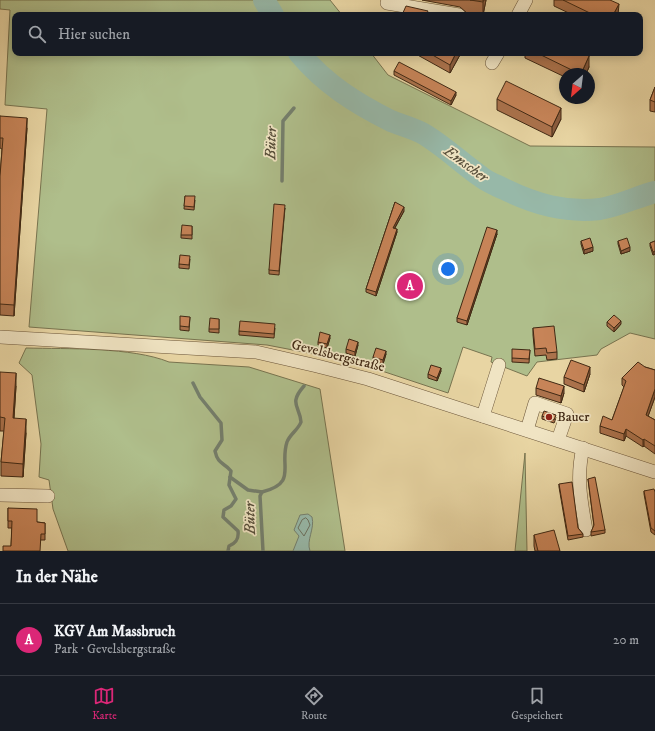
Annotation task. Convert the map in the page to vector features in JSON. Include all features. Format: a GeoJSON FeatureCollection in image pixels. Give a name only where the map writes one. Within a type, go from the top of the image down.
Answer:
{"type":"FeatureCollection","features":[{"type":"Feature","properties":{"kind":"street"},"geometry":{"type":"LineString","coordinates":[[520,12],[526,0]]}},
{"type":"Feature","properties":{"kind":"street"},"geometry":{"type":"LineString","coordinates":[[387,3],[440,12]]}},
{"type":"Feature","properties":{"kind":"street","name":"Gevelsbergstraße"},"geometry":{"type":"LineString","coordinates":[[0,337],[256,352],[340,371],[655,472]]}},
{"type":"Feature","properties":{"kind":"street"},"geometry":{"type":"LineString","coordinates":[[483,416],[499,365]]}},
{"type":"Feature","properties":{"kind":"street"},"geometry":{"type":"LineString","coordinates":[[527,430],[535,403],[567,414],[558,440]]}},
{"type":"Feature","properties":{"kind":"street"},"geometry":{"type":"LineString","coordinates":[[583,448],[578,484],[586,530]]}},
{"type":"Feature","properties":{"kind":"street"},"geometry":{"type":"LineString","coordinates":[[0,495],[48,496]]}},
{"type":"Feature","properties":{"kind":"green space"},"geometry":{"type":"Polygon","coordinates":[[[0,0],[330,0],[340,12],[12,12],[12,56],[373,56],[388,75],[530,146],[655,147],[655,339],[630,333],[601,349],[597,355],[537,362],[527,376],[491,362],[492,357],[463,347],[448,393],[355,362],[267,345],[29,327],[47,109],[5,105],[10,10],[0,9],[0,0]]]}},
{"type":"Feature","properties":{"kind":"green space"},"geometry":{"type":"Polygon","coordinates":[[[26,348],[118,351],[154,357],[169,362],[249,367],[320,389],[345,551],[68,551],[53,509],[49,480],[39,477],[41,444],[32,375],[19,363],[26,348]]]}},
{"type":"Feature","properties":{"kind":"green space"},"geometry":{"type":"Polygon","coordinates":[[[525,453],[527,551],[515,551],[525,453]]]}},
{"type":"Feature","properties":{"kind":"water"},"geometry":{"type":"Polygon","coordinates":[[[308,514],[312,517],[313,521],[309,543],[310,551],[293,551],[299,536],[294,530],[300,515],[308,514]]]}},
{"type":"Feature","properties":{"kind":"building"},"geometry":{"type":"Polygon","coordinates":[[[470,0],[483,0],[483,2],[470,0]]]}},
{"type":"Feature","properties":{"kind":"building"},"geometry":{"type":"Polygon","coordinates":[[[563,0],[610,0],[619,4],[615,12],[588,12],[563,0]]]}},
{"type":"Feature","properties":{"kind":"building"},"geometry":{"type":"Polygon","coordinates":[[[406,6],[428,11],[428,12],[403,12],[406,6]]]}},
{"type":"Feature","properties":{"kind":"building"},"geometry":{"type":"Polygon","coordinates":[[[434,56],[454,56],[450,65],[434,56]]]}},
{"type":"Feature","properties":{"kind":"building"},"geometry":{"type":"Polygon","coordinates":[[[543,56],[589,56],[584,68],[568,68],[543,56]]]}},
{"type":"Feature","properties":{"kind":"building"},"geometry":{"type":"Polygon","coordinates":[[[399,62],[456,92],[451,101],[394,71],[399,62]]]}},
{"type":"Feature","properties":{"kind":"building"},"geometry":{"type":"Polygon","coordinates":[[[506,81],[561,108],[552,127],[497,99],[506,81]]]}},
{"type":"Feature","properties":{"kind":"building"},"geometry":{"type":"Polygon","coordinates":[[[655,87],[655,102],[650,100],[655,87]]]}},
{"type":"Feature","properties":{"kind":"building"},"geometry":{"type":"Polygon","coordinates":[[[0,116],[27,118],[14,305],[0,304],[0,176],[3,138],[0,138],[0,116]]]}},
{"type":"Feature","properties":{"kind":"building"},"geometry":{"type":"Polygon","coordinates":[[[185,196],[195,196],[194,207],[184,206],[185,196]]]}},
{"type":"Feature","properties":{"kind":"building"},"geometry":{"type":"Polygon","coordinates":[[[395,202],[404,207],[393,228],[397,229],[376,292],[366,289],[395,202]]]}},
{"type":"Feature","properties":{"kind":"building"},"geometry":{"type":"Polygon","coordinates":[[[274,204],[285,205],[279,271],[269,270],[274,204]]]}},
{"type":"Feature","properties":{"kind":"building"},"geometry":{"type":"Polygon","coordinates":[[[182,225],[192,226],[192,235],[181,235],[182,225]]]}},
{"type":"Feature","properties":{"kind":"building"},"geometry":{"type":"Polygon","coordinates":[[[487,227],[497,230],[467,321],[457,318],[487,227]]]}},
{"type":"Feature","properties":{"kind":"building"},"geometry":{"type":"Polygon","coordinates":[[[590,238],[593,247],[584,250],[581,241],[590,238]]]}},
{"type":"Feature","properties":{"kind":"building"},"geometry":{"type":"Polygon","coordinates":[[[627,238],[630,247],[621,251],[618,241],[627,238]]]}},
{"type":"Feature","properties":{"kind":"building"},"geometry":{"type":"Polygon","coordinates":[[[655,241],[655,251],[653,252],[650,243],[655,241]]]}},
{"type":"Feature","properties":{"kind":"building"},"geometry":{"type":"Polygon","coordinates":[[[180,255],[190,256],[189,265],[179,264],[180,255]]]}},
{"type":"Feature","properties":{"kind":"building"},"geometry":{"type":"Polygon","coordinates":[[[614,315],[621,321],[614,328],[607,322],[614,315]]]}},
{"type":"Feature","properties":{"kind":"building"},"geometry":{"type":"Polygon","coordinates":[[[180,316],[190,317],[189,327],[180,326],[180,316]]]}},
{"type":"Feature","properties":{"kind":"building"},"geometry":{"type":"Polygon","coordinates":[[[210,318],[219,319],[219,329],[209,329],[210,318]]]}},
{"type":"Feature","properties":{"kind":"building"},"geometry":{"type":"Polygon","coordinates":[[[240,321],[275,324],[274,334],[239,331],[240,321]]]}},
{"type":"Feature","properties":{"kind":"building"},"geometry":{"type":"Polygon","coordinates":[[[554,326],[557,352],[547,353],[546,348],[535,349],[533,328],[554,326]]]}},
{"type":"Feature","properties":{"kind":"building"},"geometry":{"type":"Polygon","coordinates":[[[320,332],[330,335],[327,344],[318,342],[320,332]]]}},
{"type":"Feature","properties":{"kind":"building"},"geometry":{"type":"Polygon","coordinates":[[[349,339],[358,342],[355,352],[346,349],[349,339]]]}},
{"type":"Feature","properties":{"kind":"building"},"geometry":{"type":"Polygon","coordinates":[[[376,348],[386,351],[383,360],[373,357],[376,348]]]}},
{"type":"Feature","properties":{"kind":"building"},"geometry":{"type":"Polygon","coordinates":[[[512,349],[530,350],[529,359],[512,358],[512,349]]]}},
{"type":"Feature","properties":{"kind":"building"},"geometry":{"type":"Polygon","coordinates":[[[571,360],[590,367],[584,385],[564,377],[571,360]]]}},
{"type":"Feature","properties":{"kind":"building"},"geometry":{"type":"Polygon","coordinates":[[[638,362],[645,367],[655,370],[655,389],[646,415],[655,420],[655,446],[626,429],[624,434],[600,426],[603,416],[612,420],[626,381],[622,378],[638,362]]]}},
{"type":"Feature","properties":{"kind":"building"},"geometry":{"type":"Polygon","coordinates":[[[431,365],[441,368],[437,378],[428,374],[431,365]]]}},
{"type":"Feature","properties":{"kind":"building"},"geometry":{"type":"Polygon","coordinates":[[[0,372],[16,373],[13,418],[26,419],[23,464],[1,462],[5,418],[0,417],[0,372]]]}},
{"type":"Feature","properties":{"kind":"building"},"geometry":{"type":"Polygon","coordinates":[[[539,378],[564,386],[561,396],[536,388],[539,378]]]}},
{"type":"Feature","properties":{"kind":"building"},"geometry":{"type":"Polygon","coordinates":[[[544,411],[556,415],[554,420],[542,416],[544,411]]]}},
{"type":"Feature","properties":{"kind":"building"},"geometry":{"type":"Polygon","coordinates":[[[595,477],[605,530],[591,532],[594,525],[588,479],[595,477]]]}},
{"type":"Feature","properties":{"kind":"building"},"geometry":{"type":"Polygon","coordinates":[[[572,482],[578,528],[583,534],[568,536],[559,484],[572,482]]]}},
{"type":"Feature","properties":{"kind":"building"},"geometry":{"type":"Polygon","coordinates":[[[654,489],[655,531],[651,528],[644,491],[654,489]]]}},
{"type":"Feature","properties":{"kind":"building"},"geometry":{"type":"Polygon","coordinates":[[[8,508],[37,509],[37,522],[45,523],[45,534],[41,534],[40,551],[3,551],[3,546],[11,546],[12,521],[8,521],[8,508]]]}},
{"type":"Feature","properties":{"kind":"building"},"geometry":{"type":"Polygon","coordinates":[[[554,530],[560,551],[538,551],[534,535],[554,530]]]}},
{"type":"Feature","properties":{"kind":"waterway","name":"Emscher"},"geometry":{"type":"LineString","coordinates":[[264,0],[271,12]]}},
{"type":"Feature","properties":{"kind":"waterway","name":"Emscher"},"geometry":{"type":"LineString","coordinates":[[302,56],[319,74],[353,100],[391,121],[422,133],[486,180],[527,199],[550,206],[575,210],[587,210],[607,208],[655,192]]}},
{"type":"Feature","properties":{"kind":"waterway","name":"Büter"},"geometry":{"type":"LineString","coordinates":[[315,81],[321,76]]}},
{"type":"Feature","properties":{"kind":"waterway","name":"Büter"},"geometry":{"type":"LineString","coordinates":[[282,181],[283,121],[294,108]]}},
{"type":"Feature","properties":{"kind":"waterway"},"geometry":{"type":"LineString","coordinates":[[193,383],[200,397],[221,423],[222,440],[215,451],[218,459],[231,471],[229,485],[236,499],[231,506],[224,510],[223,517],[238,531],[238,536],[234,544],[229,546],[228,551]]}},
{"type":"Feature","properties":{"kind":"waterway","name":"Büter"},"geometry":{"type":"LineString","coordinates":[[263,551],[260,496],[262,492],[280,484],[284,479],[285,451],[287,442],[301,422],[296,401],[299,392],[304,386]]}},
{"type":"Feature","properties":{"kind":"waterway"},"geometry":{"type":"LineString","coordinates":[[230,477],[248,490],[262,492]]}},
{"type":"Feature","properties":{"kind":"place","name":"KGV Am Massbruch"},"geometry":{"type":"Point","coordinates":[410,286]}},
{"type":"Feature","properties":{"kind":"place","name":"Bauer"},"geometry":{"type":"Point","coordinates":[549,417]}}]}
